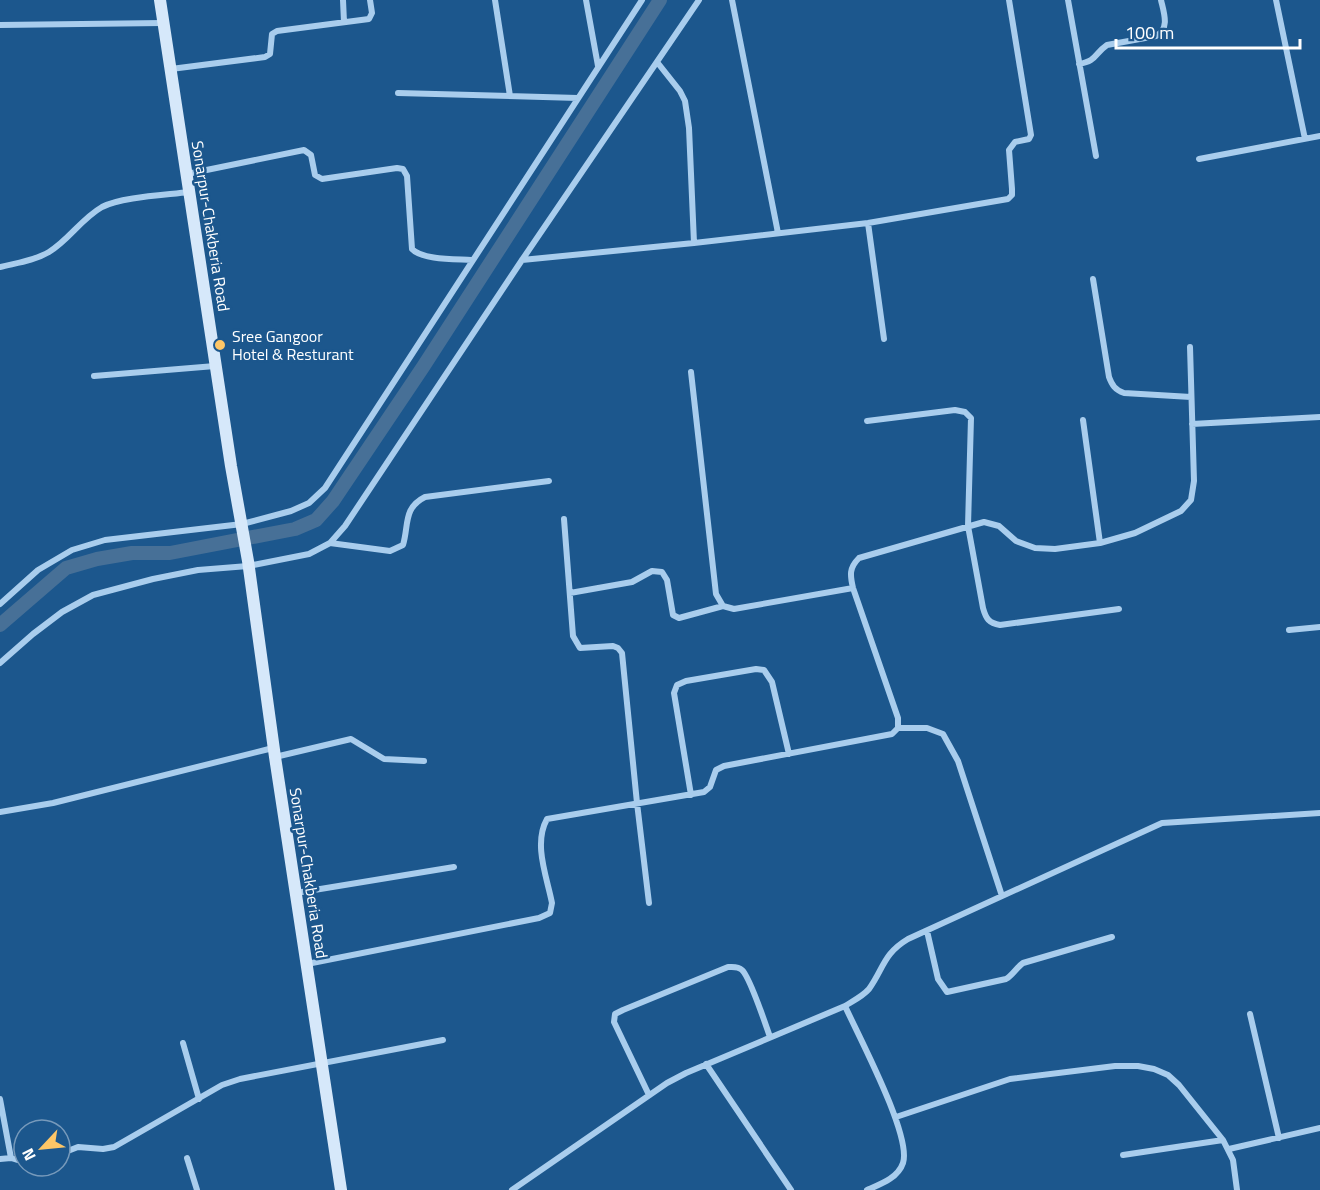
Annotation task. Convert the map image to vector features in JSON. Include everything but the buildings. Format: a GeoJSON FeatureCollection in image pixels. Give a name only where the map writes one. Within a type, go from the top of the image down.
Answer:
{"type":"FeatureCollection","features":[{"type":"Feature","properties":{"kind":"main road","name":"Sonarpur-Chakberia Road"},"geometry":{"type":"LineString","coordinates":[[160,0],[248,563],[274,753],[341,1190]]}},
{"type":"Feature","properties":{"kind":"street"},"geometry":{"type":"LineString","coordinates":[[343,0],[344,22]]}},
{"type":"Feature","properties":{"kind":"street"},"geometry":{"type":"LineString","coordinates":[[170,69],[265,57],[270,54],[272,34],[277,31],[369,19],[372,13],[370,0]]}},
{"type":"Feature","properties":{"kind":"street"},"geometry":{"type":"LineString","coordinates":[[495,0],[510,96]]}},
{"type":"Feature","properties":{"kind":"street"},"geometry":{"type":"LineString","coordinates":[[586,0],[598,66]]}},
{"type":"Feature","properties":{"kind":"street"},"geometry":{"type":"LineString","coordinates":[[0,604],[38,570],[72,550],[105,540],[242,526],[291,511],[309,502],[325,488],[642,0]]}},
{"type":"Feature","properties":{"kind":"street"},"geometry":{"type":"LineString","coordinates":[[0,663],[33,633],[62,612],[93,595],[198,570],[309,554],[330,543],[345,526],[699,0]]}},
{"type":"Feature","properties":{"kind":"street"},"geometry":{"type":"LineString","coordinates":[[732,0],[778,233]]}},
{"type":"Feature","properties":{"kind":"street"},"geometry":{"type":"LineString","coordinates":[[522,260],[694,243],[868,222],[1003,201],[1012,195],[1009,150],[1015,142],[1029,138],[1031,135],[1010,0]]}},
{"type":"Feature","properties":{"kind":"street"},"geometry":{"type":"LineString","coordinates":[[1068,0],[1096,156]]}},
{"type":"Feature","properties":{"kind":"street"},"geometry":{"type":"LineString","coordinates":[[1080,64],[1095,59],[1102,48],[1107,45],[1156,36],[1161,33],[1165,28],[1161,0]]}},
{"type":"Feature","properties":{"kind":"street"},"geometry":{"type":"LineString","coordinates":[[1276,0],[1305,139]]}},
{"type":"Feature","properties":{"kind":"street"},"geometry":{"type":"LineString","coordinates":[[0,25],[163,23]]}},
{"type":"Feature","properties":{"kind":"street"},"geometry":{"type":"LineString","coordinates":[[657,62],[680,91],[686,107],[694,243]]}},
{"type":"Feature","properties":{"kind":"street"},"geometry":{"type":"LineString","coordinates":[[398,93],[578,98]]}},
{"type":"Feature","properties":{"kind":"street"},"geometry":{"type":"LineString","coordinates":[[1199,159],[1320,136]]}},
{"type":"Feature","properties":{"kind":"street"},"geometry":{"type":"LineString","coordinates":[[186,174],[304,150],[310,155],[315,175],[321,178],[403,169],[407,176],[412,249],[416,254],[424,256],[471,261]]}},
{"type":"Feature","properties":{"kind":"street"},"geometry":{"type":"LineString","coordinates":[[0,267],[33,260],[48,252],[88,216],[104,206],[120,201],[189,192]]}},
{"type":"Feature","properties":{"kind":"street"},"geometry":{"type":"LineString","coordinates":[[868,222],[884,339]]}},
{"type":"Feature","properties":{"kind":"street"},"geometry":{"type":"LineString","coordinates":[[1093,279],[1109,376],[1113,386],[1124,393],[1191,397]]}},
{"type":"Feature","properties":{"kind":"street"},"geometry":{"type":"LineString","coordinates":[[307,964],[550,914],[552,903],[540,842],[541,830],[547,819],[704,792],[710,787],[716,770],[724,766],[892,734],[898,728],[898,718],[853,588],[850,574],[852,565],[860,558],[984,522],[999,526],[1016,541],[1035,548],[1055,549],[1100,543],[1135,533],[1181,511],[1191,501],[1194,482],[1190,347]]}},
{"type":"Feature","properties":{"kind":"street"},"geometry":{"type":"LineString","coordinates":[[94,376],[216,366]]}},
{"type":"Feature","properties":{"kind":"street"},"geometry":{"type":"LineString","coordinates":[[691,372],[716,594],[723,606]]}},
{"type":"Feature","properties":{"kind":"street"},"geometry":{"type":"LineString","coordinates":[[867,421],[955,410],[965,412],[971,418],[968,526],[985,617],[992,623],[1000,625],[1119,609]]}},
{"type":"Feature","properties":{"kind":"street"},"geometry":{"type":"LineString","coordinates":[[1192,424],[1320,417]]}},
{"type":"Feature","properties":{"kind":"street"},"geometry":{"type":"LineString","coordinates":[[1083,420],[1100,543]]}},
{"type":"Feature","properties":{"kind":"street"},"geometry":{"type":"LineString","coordinates":[[330,543],[390,551],[403,545],[409,511],[425,497],[549,481]]}},
{"type":"Feature","properties":{"kind":"street"},"geometry":{"type":"LineString","coordinates":[[564,519],[573,636],[580,648],[613,646],[622,653],[650,903]]}},
{"type":"Feature","properties":{"kind":"street"},"geometry":{"type":"LineString","coordinates":[[570,593],[632,582],[652,571],[662,572],[667,580],[673,615],[679,618],[723,606],[734,609],[853,588]]}},
{"type":"Feature","properties":{"kind":"street"},"geometry":{"type":"LineString","coordinates":[[1289,630],[1320,627]]}},
{"type":"Feature","properties":{"kind":"street"},"geometry":{"type":"LineString","coordinates":[[691,795],[675,693],[677,686],[686,681],[756,669],[764,670],[771,682],[789,754]]}},
{"type":"Feature","properties":{"kind":"street"},"geometry":{"type":"LineString","coordinates":[[898,728],[927,728],[943,734],[958,761],[1002,897]]}},
{"type":"Feature","properties":{"kind":"street"},"geometry":{"type":"LineString","coordinates":[[0,812],[274,753],[312,750],[351,739],[384,759],[424,761]]}},
{"type":"Feature","properties":{"kind":"street"},"geometry":{"type":"LineString","coordinates":[[512,1190],[667,1083],[706,1064],[845,1006],[868,989],[887,956],[895,947],[927,930],[1162,823],[1320,813]]}},
{"type":"Feature","properties":{"kind":"street"},"geometry":{"type":"LineString","coordinates":[[296,893],[454,867]]}},
{"type":"Feature","properties":{"kind":"street"},"geometry":{"type":"LineString","coordinates":[[927,930],[938,979],[947,992],[1006,979],[1012,976],[1023,963],[1112,937]]}},
{"type":"Feature","properties":{"kind":"street"},"geometry":{"type":"LineString","coordinates":[[649,1095],[614,1022],[615,1014],[623,1010],[728,967],[736,966],[742,970],[770,1037]]}},
{"type":"Feature","properties":{"kind":"street"},"geometry":{"type":"LineString","coordinates":[[845,1006],[896,1117],[903,1142],[905,1160],[899,1171],[888,1181],[867,1190]]}},
{"type":"Feature","properties":{"kind":"street"},"geometry":{"type":"LineString","coordinates":[[1250,1014],[1280,1138]]}},
{"type":"Feature","properties":{"kind":"street"},"geometry":{"type":"LineString","coordinates":[[72,1149],[78,1147],[104,1149],[114,1147],[222,1085],[257,1074],[322,1064],[443,1040]]}},
{"type":"Feature","properties":{"kind":"street"},"geometry":{"type":"LineString","coordinates":[[183,1043],[199,1099]]}},
{"type":"Feature","properties":{"kind":"street"},"geometry":{"type":"LineString","coordinates":[[706,1064],[791,1190]]}},
{"type":"Feature","properties":{"kind":"street"},"geometry":{"type":"LineString","coordinates":[[896,1117],[1010,1079],[1115,1066],[1138,1066],[1168,1075],[1179,1085],[1223,1140],[1229,1149],[1236,1171],[1237,1190]]}},
{"type":"Feature","properties":{"kind":"street"},"geometry":{"type":"LineString","coordinates":[[0,1100],[11,1158],[0,1160]]}},
{"type":"Feature","properties":{"kind":"street"},"geometry":{"type":"LineString","coordinates":[[1229,1149],[1320,1128]]}},
{"type":"Feature","properties":{"kind":"street"},"geometry":{"type":"LineString","coordinates":[[1123,1155],[1223,1140]]}},
{"type":"Feature","properties":{"kind":"street"},"geometry":{"type":"LineString","coordinates":[[188,1158],[197,1190]]}},
{"type":"Feature","properties":{"kind":"waterway"},"geometry":{"type":"LineString","coordinates":[[0,625],[66,568],[97,559],[132,553],[170,553],[295,529],[316,520],[333,501],[423,367],[660,0]]}},
{"type":"Feature","properties":{"kind":"place","name":"Sree Gangoor Hotel & Resturant"},"geometry":{"type":"Point","coordinates":[220,345]}}]}
